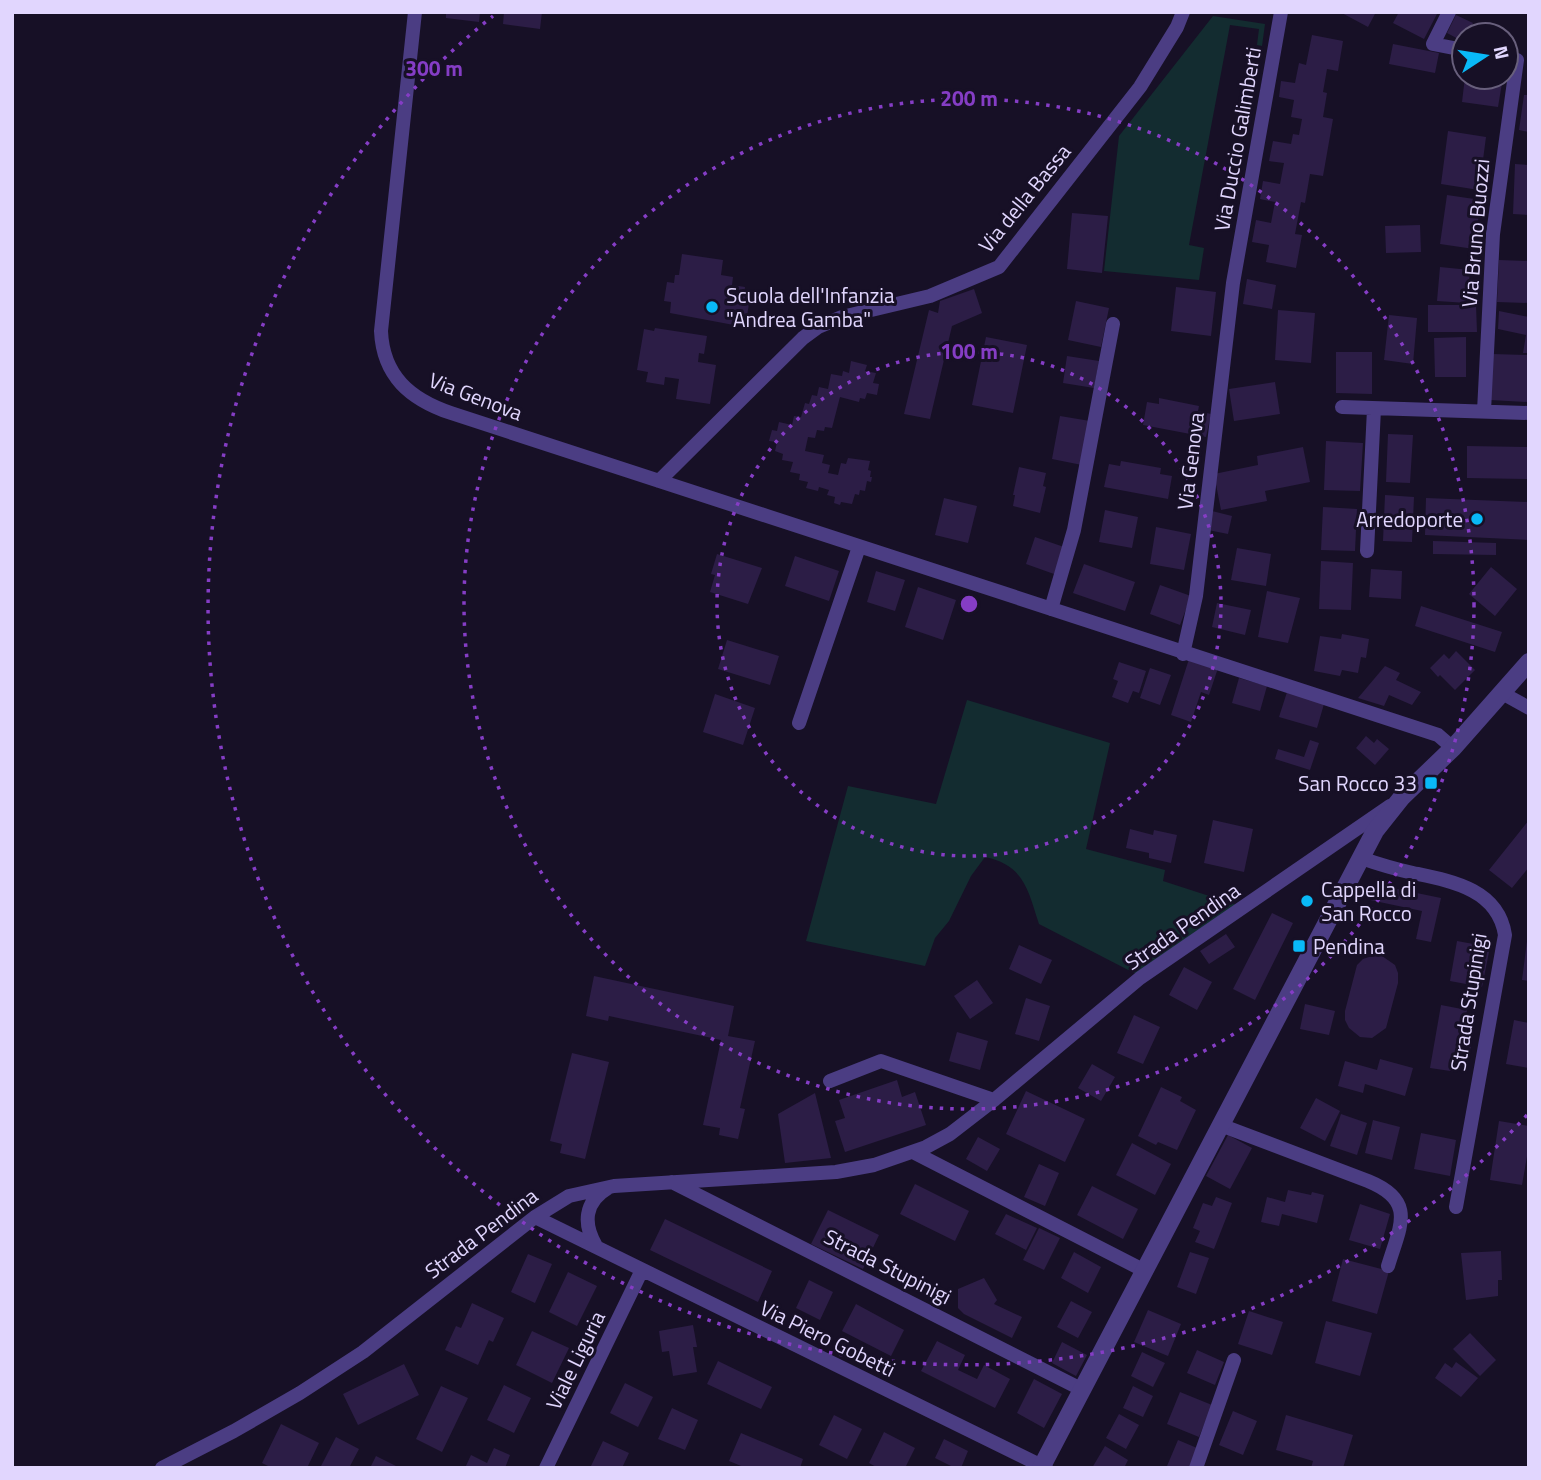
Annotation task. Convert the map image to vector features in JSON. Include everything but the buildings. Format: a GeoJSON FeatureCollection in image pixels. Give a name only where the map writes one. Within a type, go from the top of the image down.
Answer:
{"type":"FeatureCollection","features":[{"type":"Feature","properties":{"kind":"street","name":"Via Genova"},"geometry":{"type":"LineString","coordinates":[[415,12],[381,331],[382,347],[390,368],[408,391],[436,408],[1183,654],[1438,735],[1453,748]]}},
{"type":"Feature","properties":{"kind":"street","name":"Via della Bassa"},"geometry":{"type":"LineString","coordinates":[[659,481],[803,338],[818,327],[842,317],[930,296],[999,267],[1140,87],[1177,27],[1183,12]]}},
{"type":"Feature","properties":{"kind":"street","name":"Via della Bassa"},"geometry":{"type":"LineString","coordinates":[[1177,27],[1195,12]]}},
{"type":"Feature","properties":{"kind":"street"},"geometry":{"type":"LineString","coordinates":[[1449,12],[1433,44],[1450,47]]}},
{"type":"Feature","properties":{"kind":"street","name":"Via Duccio Galimberti"},"geometry":{"type":"LineString","coordinates":[[1235,272],[1276,13]]}},
{"type":"Feature","properties":{"kind":"street","name":"Via Bruno Buozzi"},"geometry":{"type":"LineString","coordinates":[[1484,411],[1493,234],[1513,91]]}},
{"type":"Feature","properties":{"kind":"street","name":"Via Genova"},"geometry":{"type":"LineString","coordinates":[[1183,654],[1196,596],[1235,272]]}},
{"type":"Feature","properties":{"kind":"street"},"geometry":{"type":"LineString","coordinates":[[1051,609],[1074,530],[1113,324]]}},
{"type":"Feature","properties":{"kind":"street"},"geometry":{"type":"LineString","coordinates":[[1342,407],[1529,414]]}},
{"type":"Feature","properties":{"kind":"street"},"geometry":{"type":"LineString","coordinates":[[1367,551],[1374,409]]}},
{"type":"Feature","properties":{"kind":"street"},"geometry":{"type":"LineString","coordinates":[[799,723],[859,547]]}},
{"type":"Feature","properties":{"kind":"street"},"geometry":{"type":"LineString","coordinates":[[1043,1467],[1375,831],[1402,797],[1453,748],[1529,662]]}},
{"type":"Feature","properties":{"kind":"street"},"geometry":{"type":"LineString","coordinates":[[1502,692],[1529,708]]}},
{"type":"Feature","properties":{"kind":"street","name":"Strada Pendina"},"geometry":{"type":"LineString","coordinates":[[162,1468],[234,1431],[352,1359],[535,1217],[569,1196],[610,1187],[836,1171],[874,1165],[913,1152],[950,1134],[1140,978],[1402,797]]}},
{"type":"Feature","properties":{"kind":"street","name":"Strada Stupinigi"},"geometry":{"type":"LineString","coordinates":[[1361,858],[1387,867],[1463,884],[1491,904],[1503,926],[1505,935],[1456,1207]]}},
{"type":"Feature","properties":{"kind":"street"},"geometry":{"type":"LineString","coordinates":[[830,1081],[881,1060],[994,1100]]}},
{"type":"Feature","properties":{"kind":"street"},"geometry":{"type":"LineString","coordinates":[[1223,1126],[1391,1192],[1398,1202],[1402,1219],[1388,1266]]}},
{"type":"Feature","properties":{"kind":"street"},"geometry":{"type":"LineString","coordinates":[[913,1152],[1145,1271]]}},
{"type":"Feature","properties":{"kind":"street","name":"Strada Stupinigi"},"geometry":{"type":"LineString","coordinates":[[672,1182],[1083,1390]]}},
{"type":"Feature","properties":{"kind":"street"},"geometry":{"type":"LineString","coordinates":[[596,1246],[589,1234],[587,1213],[596,1197],[610,1187]]}},
{"type":"Feature","properties":{"kind":"street","name":"Via Piero Gobetti"},"geometry":{"type":"LineString","coordinates":[[535,1217],[1043,1467]]}},
{"type":"Feature","properties":{"kind":"street","name":"Viale Liguria"},"geometry":{"type":"LineString","coordinates":[[546,1468],[642,1270]]}},
{"type":"Feature","properties":{"kind":"street"},"geometry":{"type":"LineString","coordinates":[[1196,1468],[1234,1360]]}},
{"type":"Feature","properties":{"kind":"green space"},"geometry":{"type":"Polygon","coordinates":[[[1213,16],[1265,24],[1262,46],[1257,45],[1259,29],[1230,25],[1189,245],[1204,248],[1199,280],[1104,271],[1119,136],[1213,16]]]}},
{"type":"Feature","properties":{"kind":"green space"},"geometry":{"type":"Polygon","coordinates":[[[967,700],[1110,743],[1086,849],[1165,870],[1163,881],[1240,906],[1136,974],[1039,924],[1023,881],[1008,866],[985,857],[971,876],[949,921],[935,938],[925,966],[806,941],[848,786],[936,804],[967,700]]]}},
{"type":"Feature","properties":{"kind":"place","name":"Scuola dell'Infanzia \"Andrea Gamba\""},"geometry":{"type":"Point","coordinates":[712,307]}},
{"type":"Feature","properties":{"kind":"place","name":"Arredoporte"},"geometry":{"type":"Point","coordinates":[1477,519]}},
{"type":"Feature","properties":{"kind":"place","name":"San Rocco 33"},"geometry":{"type":"Point","coordinates":[1431,783]}},
{"type":"Feature","properties":{"kind":"place","name":"Cappella di San Rocco"},"geometry":{"type":"Point","coordinates":[1307,901]}},
{"type":"Feature","properties":{"kind":"place","name":"Pendina"},"geometry":{"type":"Point","coordinates":[1299,946]}}]}
